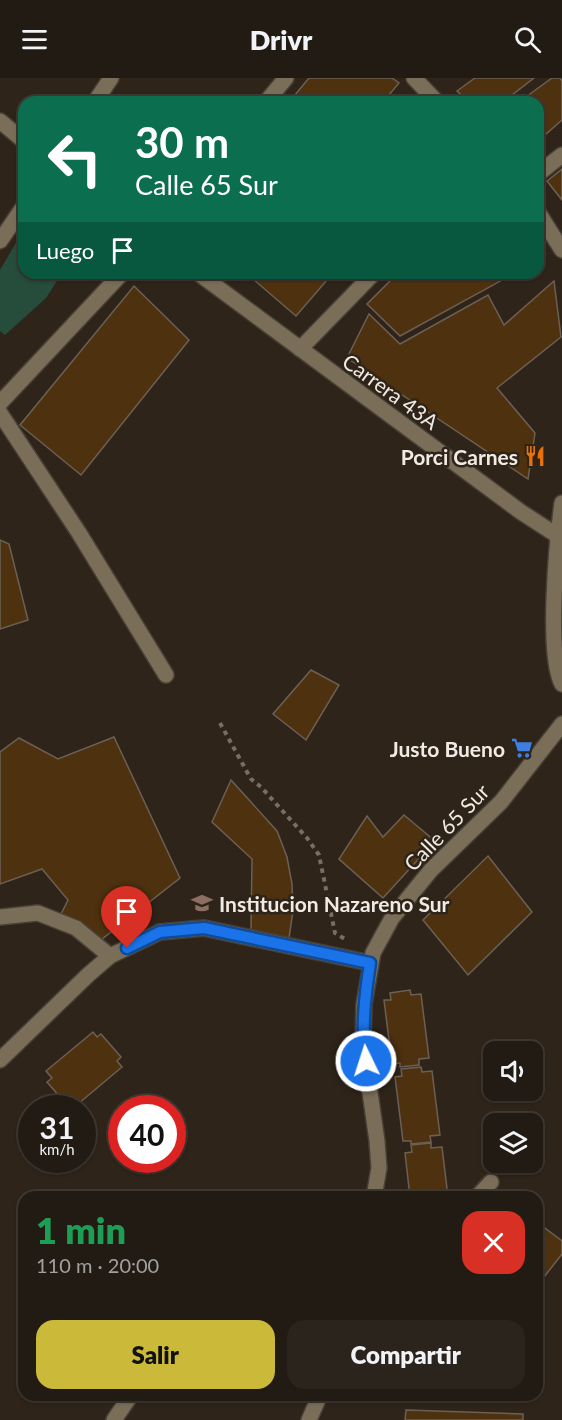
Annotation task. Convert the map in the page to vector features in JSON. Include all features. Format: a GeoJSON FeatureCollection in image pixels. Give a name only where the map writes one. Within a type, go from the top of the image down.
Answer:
{"type":"FeatureCollection","features":[{"type":"Feature","properties":{"kind":"street"},"geometry":{"type":"LineString","coordinates":[[99,96],[111,78]]}},
{"type":"Feature","properties":{"kind":"street"},"geometry":{"type":"LineString","coordinates":[[271,96],[286,78]]}},
{"type":"Feature","properties":{"kind":"street"},"geometry":{"type":"LineString","coordinates":[[414,78],[431,96]]}},
{"type":"Feature","properties":{"kind":"street"},"geometry":{"type":"LineString","coordinates":[[0,121],[18,136]]}},
{"type":"Feature","properties":{"kind":"street"},"geometry":{"type":"LineString","coordinates":[[544,169],[562,154]]}},
{"type":"Feature","properties":{"kind":"street"},"geometry":{"type":"LineString","coordinates":[[0,241],[18,215]]}},
{"type":"Feature","properties":{"kind":"street"},"geometry":{"type":"LineString","coordinates":[[544,222],[562,250]]}},
{"type":"Feature","properties":{"kind":"street"},"geometry":{"type":"LineString","coordinates":[[0,403],[116,279]]}},
{"type":"Feature","properties":{"kind":"street","name":"Carrera 43A"},"geometry":{"type":"LineString","coordinates":[[206,279],[521,512],[558,536]]}},
{"type":"Feature","properties":{"kind":"street"},"geometry":{"type":"LineString","coordinates":[[300,349],[368,279]]}},
{"type":"Feature","properties":{"kind":"street"},"geometry":{"type":"LineString","coordinates":[[0,413],[79,533],[166,675]]}},
{"type":"Feature","properties":{"kind":"street"},"geometry":{"type":"LineString","coordinates":[[562,503],[558,536],[554,647],[562,684]]}},
{"type":"Feature","properties":{"kind":"street","name":"Calle 65 Sur"},"geometry":{"type":"LineString","coordinates":[[375,1191],[379,1168],[377,1141],[363,1044],[364,1004],[371,958],[392,918],[431,870],[501,802],[562,724]]}},
{"type":"Feature","properties":{"kind":"street"},"geometry":{"type":"LineString","coordinates":[[0,917],[38,913],[76,928],[110,956]]}},
{"type":"Feature","properties":{"kind":"street"},"geometry":{"type":"LineString","coordinates":[[0,1060],[110,956],[160,932],[204,928],[371,958]]}},
{"type":"Feature","properties":{"kind":"street"},"geometry":{"type":"LineString","coordinates":[[483,1191],[491,1182]]}},
{"type":"Feature","properties":{"kind":"street"},"geometry":{"type":"LineString","coordinates":[[114,1420],[127,1401]]}},
{"type":"Feature","properties":{"kind":"street"},"geometry":{"type":"LineString","coordinates":[[309,1420],[317,1401]]}},
{"type":"Feature","properties":{"kind":"path"},"geometry":{"type":"LineString","coordinates":[[220,723],[251,779],[307,838],[319,855],[335,933],[371,958]]}},
{"type":"Feature","properties":{"kind":"green space"},"geometry":{"type":"Polygon","coordinates":[[[18,239],[18,279],[58,279],[46,298],[5,335],[0,331],[0,270],[18,239]]]}},
{"type":"Feature","properties":{"kind":"building"},"geometry":{"type":"Polygon","coordinates":[[[309,78],[392,78],[399,83],[388,96],[294,96],[309,78]]]}},
{"type":"Feature","properties":{"kind":"building"},"geometry":{"type":"Polygon","coordinates":[[[475,78],[534,78],[511,96],[462,96],[457,91],[475,78]]]}},
{"type":"Feature","properties":{"kind":"building"},"geometry":{"type":"Polygon","coordinates":[[[552,78],[560,78],[562,81],[562,120],[544,136],[544,96],[527,96],[552,78]]]}},
{"type":"Feature","properties":{"kind":"building"},"geometry":{"type":"Polygon","coordinates":[[[562,169],[562,200],[547,181],[562,169]]]}},
{"type":"Feature","properties":{"kind":"building"},"geometry":{"type":"Polygon","coordinates":[[[253,279],[328,279],[296,316],[253,279]]]}},
{"type":"Feature","properties":{"kind":"building"},"geometry":{"type":"Polygon","coordinates":[[[392,279],[504,279],[400,336],[367,304],[392,279]]]}},
{"type":"Feature","properties":{"kind":"building"},"geometry":{"type":"Polygon","coordinates":[[[554,281],[561,337],[497,388],[535,433],[528,479],[347,358],[369,314],[400,344],[488,295],[504,325],[554,281]]]}},
{"type":"Feature","properties":{"kind":"building"},"geometry":{"type":"Polygon","coordinates":[[[134,286],[189,340],[81,475],[20,425],[134,286]]]}},
{"type":"Feature","properties":{"kind":"building"},"geometry":{"type":"Polygon","coordinates":[[[0,540],[9,544],[28,620],[0,629],[0,540]]]}},
{"type":"Feature","properties":{"kind":"building"},"geometry":{"type":"Polygon","coordinates":[[[311,670],[339,685],[306,740],[273,714],[311,670]]]}},
{"type":"Feature","properties":{"kind":"building"},"geometry":{"type":"Polygon","coordinates":[[[114,737],[180,878],[102,939],[61,914],[68,900],[42,869],[0,884],[0,752],[19,738],[58,759],[114,737]]]}},
{"type":"Feature","properties":{"kind":"building"},"geometry":{"type":"Polygon","coordinates":[[[231,780],[277,831],[287,857],[292,884],[293,911],[289,938],[251,930],[252,859],[212,822],[231,780]]]}},
{"type":"Feature","properties":{"kind":"building"},"geometry":{"type":"Polygon","coordinates":[[[404,815],[435,841],[383,898],[339,859],[367,816],[383,837],[404,815]]]}},
{"type":"Feature","properties":{"kind":"building"},"geometry":{"type":"Polygon","coordinates":[[[488,856],[532,912],[468,975],[423,920],[488,856]]]}},
{"type":"Feature","properties":{"kind":"building"},"geometry":{"type":"Polygon","coordinates":[[[410,990],[411,995],[421,994],[429,1058],[419,1059],[419,1065],[400,1067],[400,1063],[392,1064],[384,1000],[391,1000],[390,993],[410,990]]]}},
{"type":"Feature","properties":{"kind":"building"},"geometry":{"type":"Polygon","coordinates":[[[93,1032],[97,1037],[101,1034],[121,1057],[117,1061],[122,1067],[89,1095],[58,1095],[47,1082],[52,1078],[46,1071],[93,1032]]]}},
{"type":"Feature","properties":{"kind":"building"},"geometry":{"type":"Polygon","coordinates":[[[421,1067],[422,1072],[432,1071],[440,1135],[430,1136],[431,1142],[411,1144],[411,1141],[403,1141],[395,1077],[402,1076],[401,1069],[421,1067]]]}},
{"type":"Feature","properties":{"kind":"building"},"geometry":{"type":"Polygon","coordinates":[[[431,1143],[431,1148],[442,1147],[447,1191],[409,1191],[405,1153],[412,1152],[411,1145],[431,1143]]]}},
{"type":"Feature","properties":{"kind":"building"},"geometry":{"type":"Polygon","coordinates":[[[543,1227],[562,1241],[562,1254],[543,1278],[543,1227]]]}},
{"type":"Feature","properties":{"kind":"building"},"geometry":{"type":"Polygon","coordinates":[[[406,1410],[523,1414],[523,1420],[405,1420],[406,1410]]]}},
{"type":"Feature","properties":{"kind":"place","name":"Porci Carnes"},"geometry":{"type":"Point","coordinates":[535,456]}},
{"type":"Feature","properties":{"kind":"place","name":"Justo Bueno"},"geometry":{"type":"Point","coordinates":[522,748]}},
{"type":"Feature","properties":{"kind":"place","name":"Institucion Nazareno Sur"},"geometry":{"type":"Point","coordinates":[202,903]}},
{"type":"Feature","properties":{"kind":"route"},"geometry":{"type":"LineString","coordinates":[[127,948],[160,932],[204,928],[370,963],[364,1004],[363,1044],[366,1061]]}}]}
